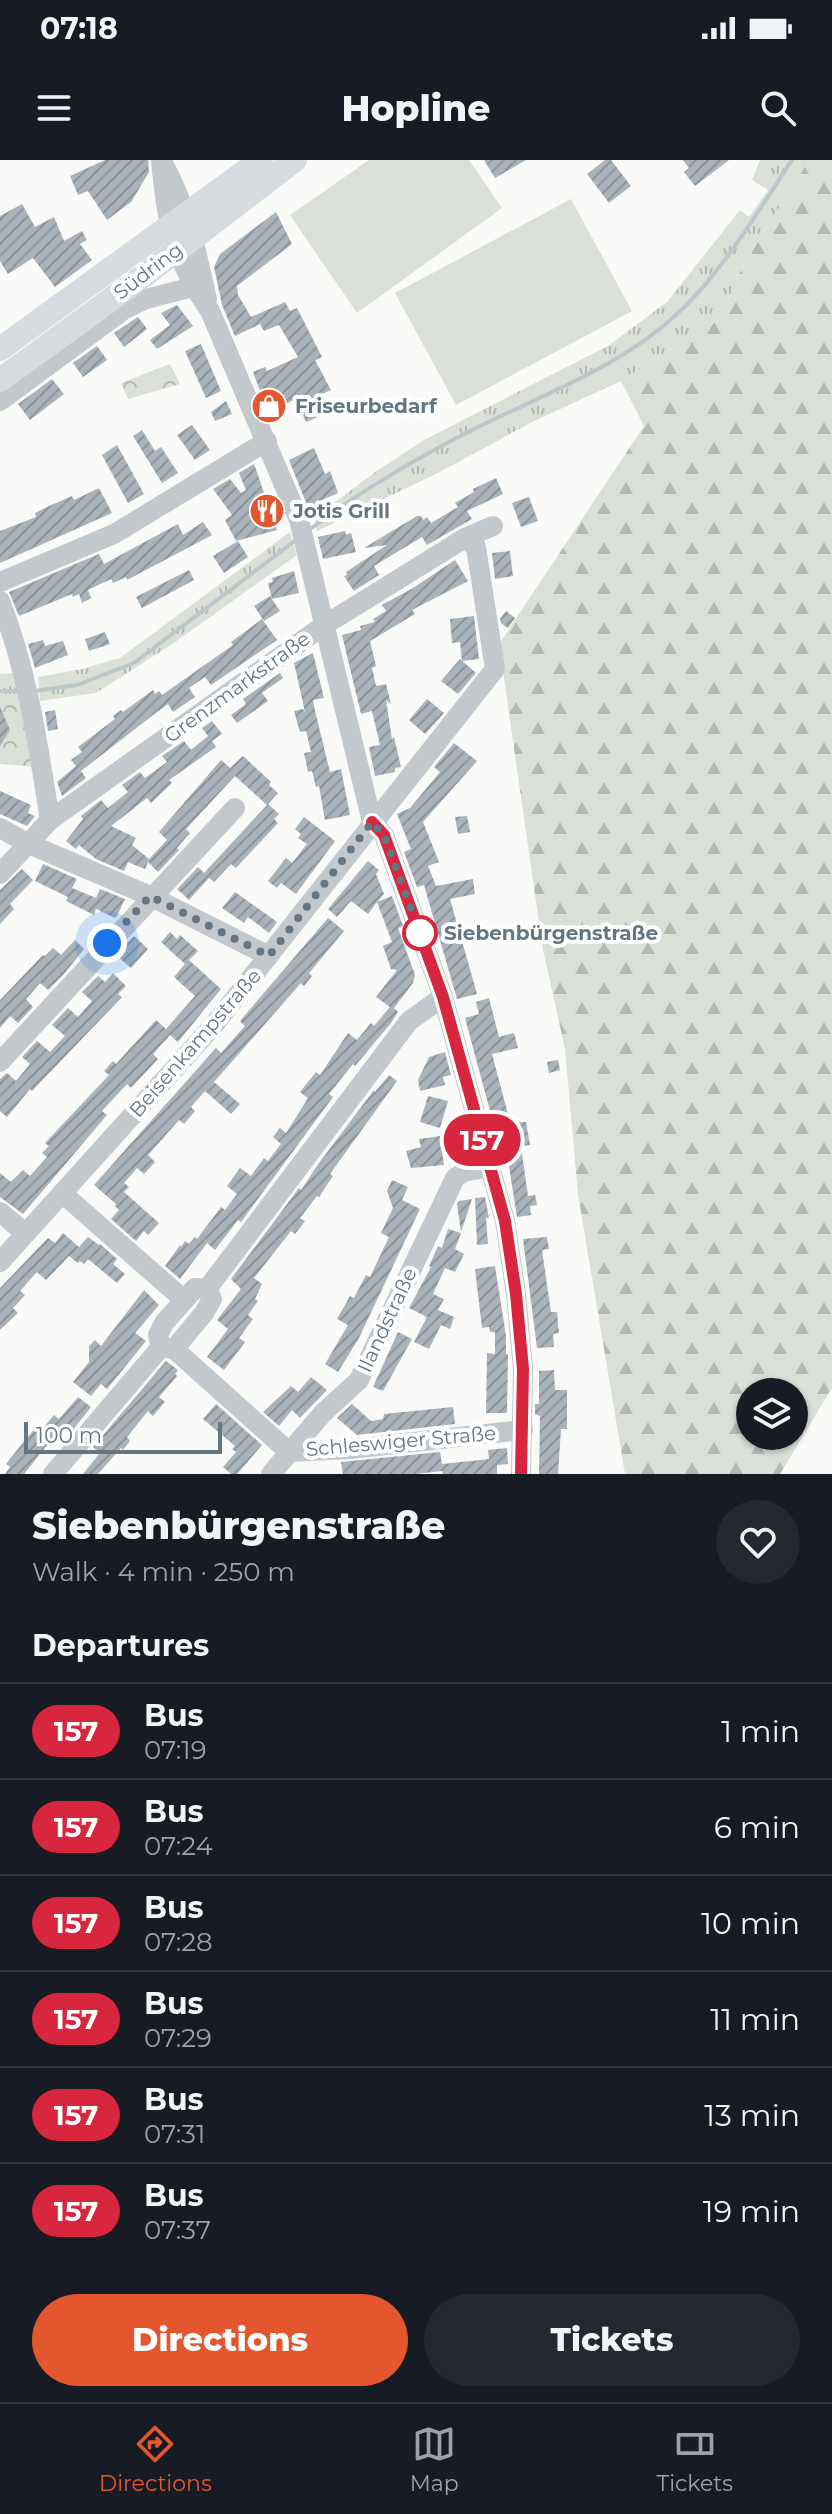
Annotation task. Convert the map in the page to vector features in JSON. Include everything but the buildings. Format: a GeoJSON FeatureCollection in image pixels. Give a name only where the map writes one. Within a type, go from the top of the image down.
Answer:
{"type":"FeatureCollection","features":[{"type":"Feature","properties":{"kind":"main road","name":"Südring"},"geometry":{"type":"LineString","coordinates":[[0,380],[181,231],[261,160]]}},
{"type":"Feature","properties":{"kind":"main road","name":"Südring"},"geometry":{"type":"LineString","coordinates":[[0,349],[295,160]]}},
{"type":"Feature","properties":{"kind":"street"},"geometry":{"type":"LineString","coordinates":[[181,231],[193,287],[210,311]]}},
{"type":"Feature","properties":{"kind":"street"},"geometry":{"type":"LineString","coordinates":[[181,231],[210,311],[299,520],[372,822],[384,835],[443,997],[505,1221],[523,1369],[521,1474]]}},
{"type":"Feature","properties":{"kind":"street","name":"Südring"},"geometry":{"type":"LineString","coordinates":[[0,401],[125,309],[146,299],[193,287]]}},
{"type":"Feature","properties":{"kind":"street"},"geometry":{"type":"LineString","coordinates":[[0,582],[114,534],[267,441]]}},
{"type":"Feature","properties":{"kind":"street","name":"Grenzmarkstraße"},"geometry":{"type":"LineString","coordinates":[[0,874],[50,820],[323,626],[465,538],[493,526]]}},
{"type":"Feature","properties":{"kind":"street"},"geometry":{"type":"LineString","coordinates":[[372,822],[495,669],[476,547],[465,538]]}},
{"type":"Feature","properties":{"kind":"street"},"geometry":{"type":"LineString","coordinates":[[0,601],[31,701],[50,820]]}},
{"type":"Feature","properties":{"kind":"street"},"geometry":{"type":"LineString","coordinates":[[0,1062],[150,896],[235,808]]}},
{"type":"Feature","properties":{"kind":"street","name":"Beisenkampstraße"},"geometry":{"type":"LineString","coordinates":[[0,1262],[213,1026],[372,822]]}},
{"type":"Feature","properties":{"kind":"street"},"geometry":{"type":"LineString","coordinates":[[0,828],[29,844],[150,896],[269,956]]}},
{"type":"Feature","properties":{"kind":"street"},"geometry":{"type":"LineString","coordinates":[[207,1289],[409,1021],[443,997]]}},
{"type":"Feature","properties":{"kind":"street","name":"Ilandstraße"},"geometry":{"type":"LineString","coordinates":[[271,1474],[323,1413],[359,1380],[455,1178],[464,1172],[490,1167]]}},
{"type":"Feature","properties":{"kind":"street"},"geometry":{"type":"LineString","coordinates":[[62,1193],[183,1299]]}},
{"type":"Feature","properties":{"kind":"street"},"geometry":{"type":"LineString","coordinates":[[0,1212],[25,1233]]}},
{"type":"Feature","properties":{"kind":"street"},"geometry":{"type":"LineString","coordinates":[[167,1348],[158,1335],[183,1299],[195,1288],[207,1289]]}},
{"type":"Feature","properties":{"kind":"street"},"geometry":{"type":"LineString","coordinates":[[53,1474],[167,1348],[204,1313],[212,1299],[207,1289]]}},
{"type":"Feature","properties":{"kind":"street","name":"Schleswiger Straße"},"geometry":{"type":"LineString","coordinates":[[167,1348],[289,1452],[350,1449],[523,1430]]}},
{"type":"Feature","properties":{"kind":"green space"},"geometry":{"type":"Polygon","coordinates":[[[369,160],[469,160],[502,208],[357,313],[290,215],[369,160]]]}},
{"type":"Feature","properties":{"kind":"green space"},"geometry":{"type":"Polygon","coordinates":[[[760,160],[809,160],[744,263],[720,319],[621,381],[532,422],[438,473],[317,531],[314,518],[378,470],[424,440],[608,346],[667,302],[740,210],[749,217],[768,190],[752,180],[760,160]]]}},
{"type":"Feature","properties":{"kind":"green space"},"geometry":{"type":"Polygon","coordinates":[[[809,160],[832,160],[832,1388],[808,1428],[808,1378],[736,1378],[736,1450],[795,1450],[780,1474],[625,1474],[578,1194],[565,1049],[543,950],[499,644],[644,426],[621,381],[720,319],[744,263],[809,160]]]}},
{"type":"Feature","properties":{"kind":"green space"},"geometry":{"type":"Polygon","coordinates":[[[571,199],[632,311],[456,405],[395,293],[571,199]]]}},
{"type":"Feature","properties":{"kind":"green space"},"geometry":{"type":"Polygon","coordinates":[[[170,364],[180,384],[128,399],[121,383],[170,364]]]}},
{"type":"Feature","properties":{"kind":"green space"},"geometry":{"type":"Polygon","coordinates":[[[290,532],[297,555],[171,645],[96,693],[40,701],[38,677],[120,658],[290,532]]]}},
{"type":"Feature","properties":{"kind":"green space"},"geometry":{"type":"Polygon","coordinates":[[[16,673],[23,700],[0,702],[0,674],[16,673]]]}},
{"type":"Feature","properties":{"kind":"green space"},"geometry":{"type":"Polygon","coordinates":[[[23,700],[36,767],[0,764],[0,702],[23,700]]]}},
{"type":"Feature","properties":{"kind":"waterway"},"geometry":{"type":"LineString","coordinates":[[309,530],[414,461],[582,378],[653,334],[708,281],[738,242],[792,160]]}},
{"type":"Feature","properties":{"kind":"waterway"},"geometry":{"type":"LineString","coordinates":[[34,691],[77,685],[134,663],[296,540]]}},
{"type":"Feature","properties":{"kind":"waterway"},"geometry":{"type":"LineString","coordinates":[[0,691],[22,691]]}},
{"type":"Feature","properties":{"kind":"bus line","name":"157"},"geometry":{"type":"LineString","coordinates":[[372,822],[384,835],[443,997],[505,1221],[523,1369],[521,1474]]}},
{"type":"Feature","properties":{"kind":"place","name":"Friseurbedarf"},"geometry":{"type":"Point","coordinates":[269,406]}},
{"type":"Feature","properties":{"kind":"place","name":"Jotis Grill"},"geometry":{"type":"Point","coordinates":[267,511]}},
{"type":"Feature","properties":{"kind":"place","name":"Siebenbürgenstraße"},"geometry":{"type":"Point","coordinates":[420,933]}},
{"type":"Feature","properties":{"kind":"route"},"geometry":{"type":"LineString","coordinates":[[107,943],[150,896],[269,956],[372,822],[384,835],[420,933]]}}]}
